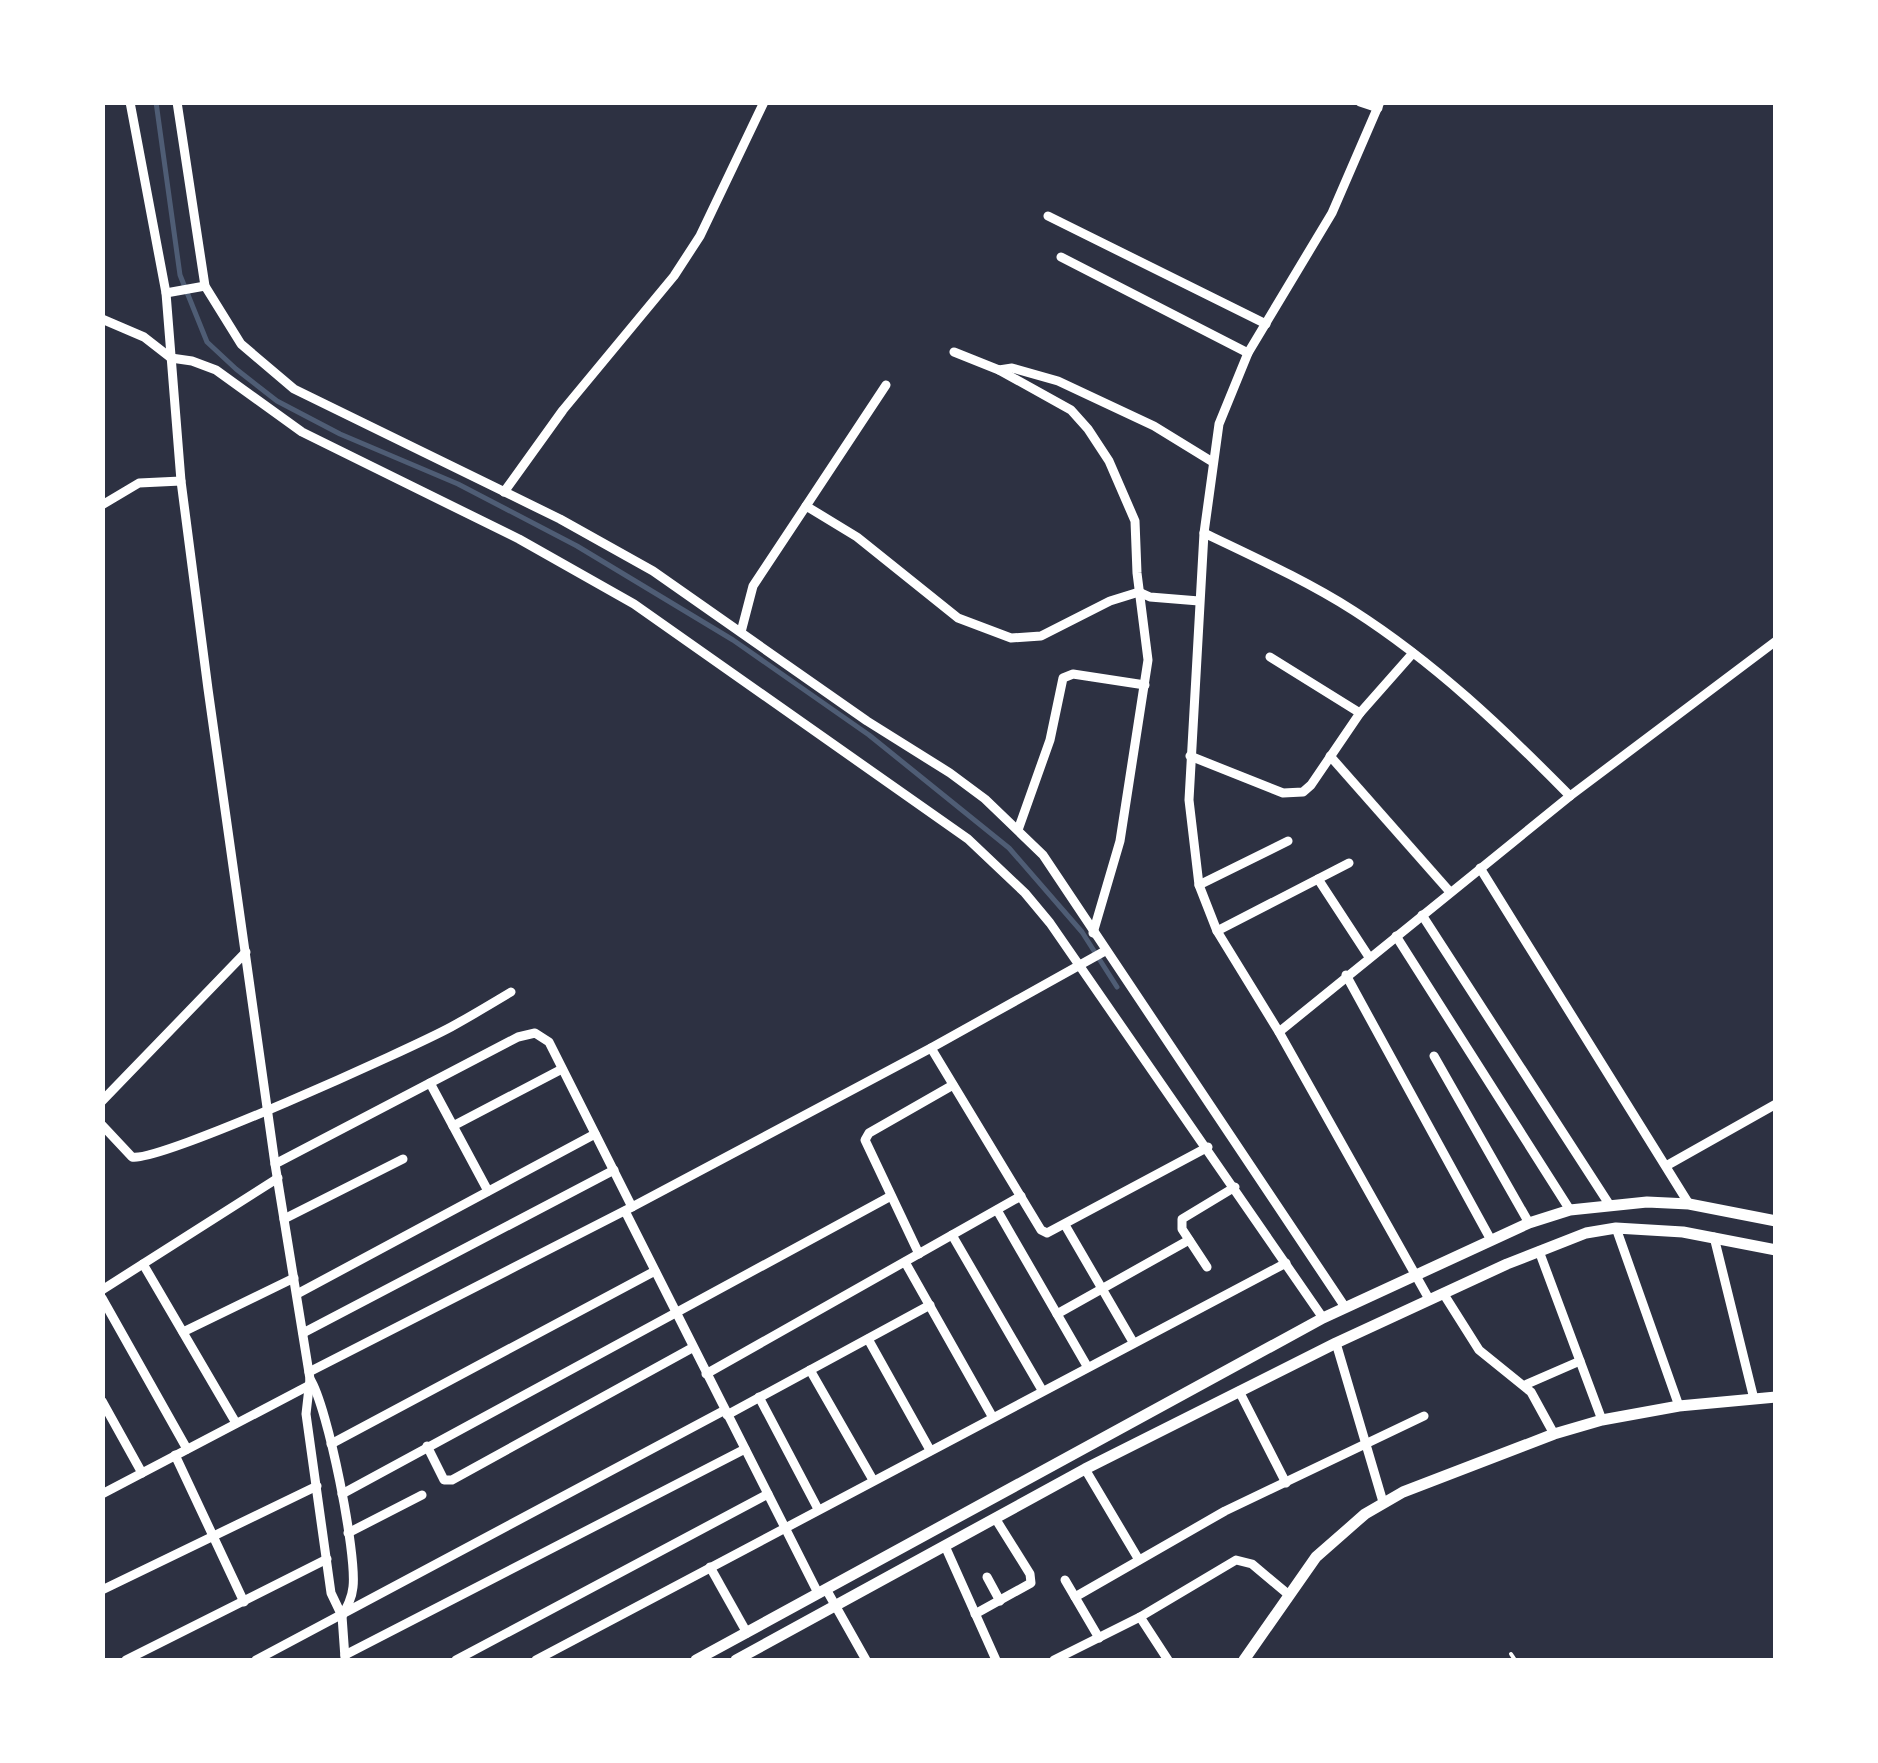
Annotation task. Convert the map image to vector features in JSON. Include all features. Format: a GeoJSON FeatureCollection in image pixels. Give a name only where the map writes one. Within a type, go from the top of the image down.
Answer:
{"type":"FeatureCollection","features":[{"type":"Feature","properties":{"kind":"street"},"geometry":{"type":"LineString","coordinates":[[130,102],[170,292],[181,480],[275,1164],[303,1333],[309,1379],[306,1414],[326,1559],[331,1593],[342,1616],[345,1658],[745,1449]]}},
{"type":"Feature","properties":{"kind":"street"},"geometry":{"type":"LineString","coordinates":[[177,102],[202,287],[241,344],[294,389],[504,492],[653,571],[909,749],[950,772],[1018,830],[1043,856],[1345,1307]]}},
{"type":"Feature","properties":{"kind":"street"},"geometry":{"type":"LineString","coordinates":[[504,492],[563,410],[674,276],[700,236],[764,102]]}},
{"type":"Feature","properties":{"kind":"street"},"geometry":{"type":"LineString","coordinates":[[1360,102],[1379,105],[1332,213],[1248,353],[1218,424],[1204,533],[1190,800],[1199,885],[1216,931],[1279,1032],[1429,1299]]}},
{"type":"Feature","properties":{"kind":"street"},"geometry":{"type":"LineString","coordinates":[[1048,216],[1266,324]]}},
{"type":"Feature","properties":{"kind":"street"},"geometry":{"type":"LineString","coordinates":[[1061,257],[1248,353]]}},
{"type":"Feature","properties":{"kind":"street"},"geometry":{"type":"LineString","coordinates":[[170,292],[202,287]]}},
{"type":"Feature","properties":{"kind":"street"},"geometry":{"type":"LineString","coordinates":[[102,319],[144,338],[171,358],[216,370],[302,432],[519,539],[634,604],[968,839],[1025,893],[1208,1147],[1323,1318]]}},
{"type":"Feature","properties":{"kind":"street"},"geometry":{"type":"LineString","coordinates":[[954,352],[999,370],[1071,410],[1109,461],[1135,522],[1147,637],[1145,684],[1120,841],[1093,933]]}},
{"type":"Feature","properties":{"kind":"street"},"geometry":{"type":"LineString","coordinates":[[999,370],[1012,368],[1058,381],[1154,426],[1211,462]]}},
{"type":"Feature","properties":{"kind":"street"},"geometry":{"type":"LineString","coordinates":[[741,632],[754,586],[886,384]]}},
{"type":"Feature","properties":{"kind":"street"},"geometry":{"type":"LineString","coordinates":[[102,505],[139,483],[181,480]]}},
{"type":"Feature","properties":{"kind":"street"},"geometry":{"type":"LineString","coordinates":[[806,506],[857,537],[958,618],[1011,638],[1040,636],[1110,601],[1140,592],[1150,597],[1200,601]]}},
{"type":"Feature","properties":{"kind":"street"},"geometry":{"type":"LineString","coordinates":[[1204,533],[1353,610],[1413,653],[1474,701],[1570,796]]}},
{"type":"Feature","properties":{"kind":"street"},"geometry":{"type":"LineString","coordinates":[[1279,1032],[1570,796],[1776,641]]}},
{"type":"Feature","properties":{"kind":"street"},"geometry":{"type":"LineString","coordinates":[[1190,756],[1294,794],[1311,785],[1360,713],[1413,653]]}},
{"type":"Feature","properties":{"kind":"street"},"geometry":{"type":"LineString","coordinates":[[1270,658],[1360,713]]}},
{"type":"Feature","properties":{"kind":"street"},"geometry":{"type":"LineString","coordinates":[[1018,830],[1050,740],[1063,678],[1072,674],[1145,684]]}},
{"type":"Feature","properties":{"kind":"street"},"geometry":{"type":"LineString","coordinates":[[1330,756],[1450,892]]}},
{"type":"Feature","properties":{"kind":"street"},"geometry":{"type":"LineString","coordinates":[[1199,885],[1288,841]]}},
{"type":"Feature","properties":{"kind":"street"},"geometry":{"type":"LineString","coordinates":[[1216,931],[1348,864]]}},
{"type":"Feature","properties":{"kind":"street"},"geometry":{"type":"LineString","coordinates":[[1480,868],[1689,1204]]}},
{"type":"Feature","properties":{"kind":"street"},"geometry":{"type":"LineString","coordinates":[[1318,879],[1369,958]]}},
{"type":"Feature","properties":{"kind":"street"},"geometry":{"type":"LineString","coordinates":[[1422,915],[1609,1204]]}},
{"type":"Feature","properties":{"kind":"street"},"geometry":{"type":"LineString","coordinates":[[1396,936],[1570,1210]]}},
{"type":"Feature","properties":{"kind":"street"},"geometry":{"type":"LineString","coordinates":[[102,1101],[246,951]]}},
{"type":"Feature","properties":{"kind":"street"},"geometry":{"type":"LineString","coordinates":[[104,1490],[236,1423],[309,1379],[1105,951]]}},
{"type":"Feature","properties":{"kind":"street"},"geometry":{"type":"LineString","coordinates":[[1346,976],[1492,1240]]}},
{"type":"Feature","properties":{"kind":"street"},"geometry":{"type":"LineString","coordinates":[[102,1125],[132,1156],[142,1158],[268,1109],[448,1029],[510,992]]}},
{"type":"Feature","properties":{"kind":"street"},"geometry":{"type":"LineString","coordinates":[[275,1164],[526,1034],[535,1033],[550,1042],[614,1170],[692,1348],[785,1527],[866,1660]]}},
{"type":"Feature","properties":{"kind":"street"},"geometry":{"type":"LineString","coordinates":[[930,1048],[1041,1230],[1050,1233],[1208,1147]]}},
{"type":"Feature","properties":{"kind":"street"},"geometry":{"type":"LineString","coordinates":[[1434,1056],[1529,1223]]}},
{"type":"Feature","properties":{"kind":"street"},"geometry":{"type":"LineString","coordinates":[[454,1126],[562,1070]]}},
{"type":"Feature","properties":{"kind":"street"},"geometry":{"type":"LineString","coordinates":[[430,1083],[488,1191]]}},
{"type":"Feature","properties":{"kind":"street"},"geometry":{"type":"LineString","coordinates":[[919,1254],[865,1140],[869,1133],[953,1085]]}},
{"type":"Feature","properties":{"kind":"street"},"geometry":{"type":"LineString","coordinates":[[1666,1166],[1776,1104]]}},
{"type":"Feature","properties":{"kind":"street"},"geometry":{"type":"LineString","coordinates":[[296,1294],[595,1134]]}},
{"type":"Feature","properties":{"kind":"street"},"geometry":{"type":"LineString","coordinates":[[284,1219],[403,1159]]}},
{"type":"Feature","properties":{"kind":"street"},"geometry":{"type":"LineString","coordinates":[[303,1333],[614,1170]]}},
{"type":"Feature","properties":{"kind":"street"},"geometry":{"type":"LineString","coordinates":[[186,1449],[102,1294],[278,1178]]}},
{"type":"Feature","properties":{"kind":"street"},"geometry":{"type":"LineString","coordinates":[[1207,1267],[1181,1224],[1185,1215],[1235,1187]]}},
{"type":"Feature","properties":{"kind":"street"},"geometry":{"type":"LineString","coordinates":[[342,1494],[892,1196]]}},
{"type":"Feature","properties":{"kind":"street"},"geometry":{"type":"LineString","coordinates":[[706,1374],[1021,1196]]}},
{"type":"Feature","properties":{"kind":"street"},"geometry":{"type":"LineString","coordinates":[[696,1660],[1323,1318],[1529,1223],[1570,1210],[1609,1204],[1689,1204],[1776,1221]]}},
{"type":"Feature","properties":{"kind":"street"},"geometry":{"type":"LineString","coordinates":[[996,1210],[1087,1366]]}},
{"type":"Feature","properties":{"kind":"street"},"geometry":{"type":"LineString","coordinates":[[1065,1225],[1133,1342]]}},
{"type":"Feature","properties":{"kind":"street"},"geometry":{"type":"LineString","coordinates":[[1616,1228],[1679,1406]]}},
{"type":"Feature","properties":{"kind":"street"},"geometry":{"type":"LineString","coordinates":[[736,1660],[1084,1469],[1336,1343],[1539,1251],[1586,1233],[1616,1228],[1714,1237],[1776,1250]]}},
{"type":"Feature","properties":{"kind":"street"},"geometry":{"type":"LineString","coordinates":[[952,1235],[1042,1390]]}},
{"type":"Feature","properties":{"kind":"street"},"geometry":{"type":"LineString","coordinates":[[1714,1237],[1754,1399]]}},
{"type":"Feature","properties":{"kind":"street"},"geometry":{"type":"LineString","coordinates":[[1056,1314],[1189,1240]]}},
{"type":"Feature","properties":{"kind":"street"},"geometry":{"type":"LineString","coordinates":[[1539,1251],[1602,1420]]}},
{"type":"Feature","properties":{"kind":"street"},"geometry":{"type":"LineString","coordinates":[[905,1262],[992,1416]]}},
{"type":"Feature","properties":{"kind":"street"},"geometry":{"type":"LineString","coordinates":[[536,1660],[1286,1263]]}},
{"type":"Feature","properties":{"kind":"street"},"geometry":{"type":"LineString","coordinates":[[143,1264],[236,1423]]}},
{"type":"Feature","properties":{"kind":"street"},"geometry":{"type":"LineString","coordinates":[[331,1444],[655,1271]]}},
{"type":"Feature","properties":{"kind":"street"},"geometry":{"type":"LineString","coordinates":[[183,1332],[294,1278]]}},
{"type":"Feature","properties":{"kind":"street"},"geometry":{"type":"LineString","coordinates":[[1443,1293],[1480,1350],[1524,1385],[1554,1434]]}},
{"type":"Feature","properties":{"kind":"street"},"geometry":{"type":"LineString","coordinates":[[256,1660],[270,1657],[930,1306]]}},
{"type":"Feature","properties":{"kind":"street"},"geometry":{"type":"LineString","coordinates":[[868,1339],[930,1450]]}},
{"type":"Feature","properties":{"kind":"street"},"geometry":{"type":"LineString","coordinates":[[1336,1343],[1383,1502]]}},
{"type":"Feature","properties":{"kind":"street"},"geometry":{"type":"LineString","coordinates":[[427,1446],[444,1480],[452,1480],[692,1348]]}},
{"type":"Feature","properties":{"kind":"street"},"geometry":{"type":"LineString","coordinates":[[1524,1385],[1580,1361]]}},
{"type":"Feature","properties":{"kind":"street"},"geometry":{"type":"LineString","coordinates":[[810,1370],[873,1480]]}},
{"type":"Feature","properties":{"kind":"street"},"geometry":{"type":"LineString","coordinates":[[309,1379],[322,1404],[348,1533],[354,1586],[342,1616]]}},
{"type":"Feature","properties":{"kind":"street"},"geometry":{"type":"LineString","coordinates":[[1239,1391],[1286,1482]]}},
{"type":"Feature","properties":{"kind":"street"},"geometry":{"type":"LineString","coordinates":[[759,1397],[818,1509]]}},
{"type":"Feature","properties":{"kind":"street"},"geometry":{"type":"LineString","coordinates":[[1244,1660],[1288,1595],[1331,1542],[1383,1502],[1554,1434],[1602,1420],[1679,1406],[1776,1397]]}},
{"type":"Feature","properties":{"kind":"street"},"geometry":{"type":"LineString","coordinates":[[102,1401],[142,1473]]}},
{"type":"Feature","properties":{"kind":"street"},"geometry":{"type":"LineString","coordinates":[[1075,1597],[1204,1522],[1424,1416]]}},
{"type":"Feature","properties":{"kind":"street"},"geometry":{"type":"LineString","coordinates":[[175,1455],[244,1602]]}},
{"type":"Feature","properties":{"kind":"street"},"geometry":{"type":"LineString","coordinates":[[1084,1469],[1139,1560]]}},
{"type":"Feature","properties":{"kind":"street"},"geometry":{"type":"LineString","coordinates":[[102,1590],[317,1486]]}},
{"type":"Feature","properties":{"kind":"street"},"geometry":{"type":"LineString","coordinates":[[456,1660],[768,1494]]}},
{"type":"Feature","properties":{"kind":"street"},"geometry":{"type":"LineString","coordinates":[[348,1533],[422,1495]]}},
{"type":"Feature","properties":{"kind":"street"},"geometry":{"type":"LineString","coordinates":[[975,1614],[1028,1587],[1032,1579],[995,1518]]}},
{"type":"Feature","properties":{"kind":"street"},"geometry":{"type":"LineString","coordinates":[[945,1546],[996,1660]]}},
{"type":"Feature","properties":{"kind":"street"},"geometry":{"type":"LineString","coordinates":[[126,1660],[326,1559]]}},
{"type":"Feature","properties":{"kind":"street"},"geometry":{"type":"LineString","coordinates":[[1054,1660],[1140,1617],[1236,1560],[1252,1564],[1288,1595]]}},
{"type":"Feature","properties":{"kind":"street"},"geometry":{"type":"LineString","coordinates":[[710,1568],[747,1633]]}},
{"type":"Feature","properties":{"kind":"street"},"geometry":{"type":"LineString","coordinates":[[987,1576],[1000,1601]]}},
{"type":"Feature","properties":{"kind":"street"},"geometry":{"type":"LineString","coordinates":[[1065,1580],[1098,1638]]}},
{"type":"Feature","properties":{"kind":"street"},"geometry":{"type":"LineString","coordinates":[[1140,1617],[1168,1660]]}},
{"type":"Feature","properties":{"kind":"street"},"geometry":{"type":"LineString","coordinates":[[560,1647],[567,1660]]}},
{"type":"Feature","properties":{"kind":"lane"},"geometry":{"type":"LineString","coordinates":[[1511,1654],[1514,1660]]}},
{"type":"Feature","properties":{"kind":"waterway"},"geometry":{"type":"LineString","coordinates":[[156,102],[180,275],[207,342],[236,369],[277,401],[340,434],[458,484],[577,546],[733,640],[869,735],[1009,848],[1082,932],[1117,987]]}}]}
